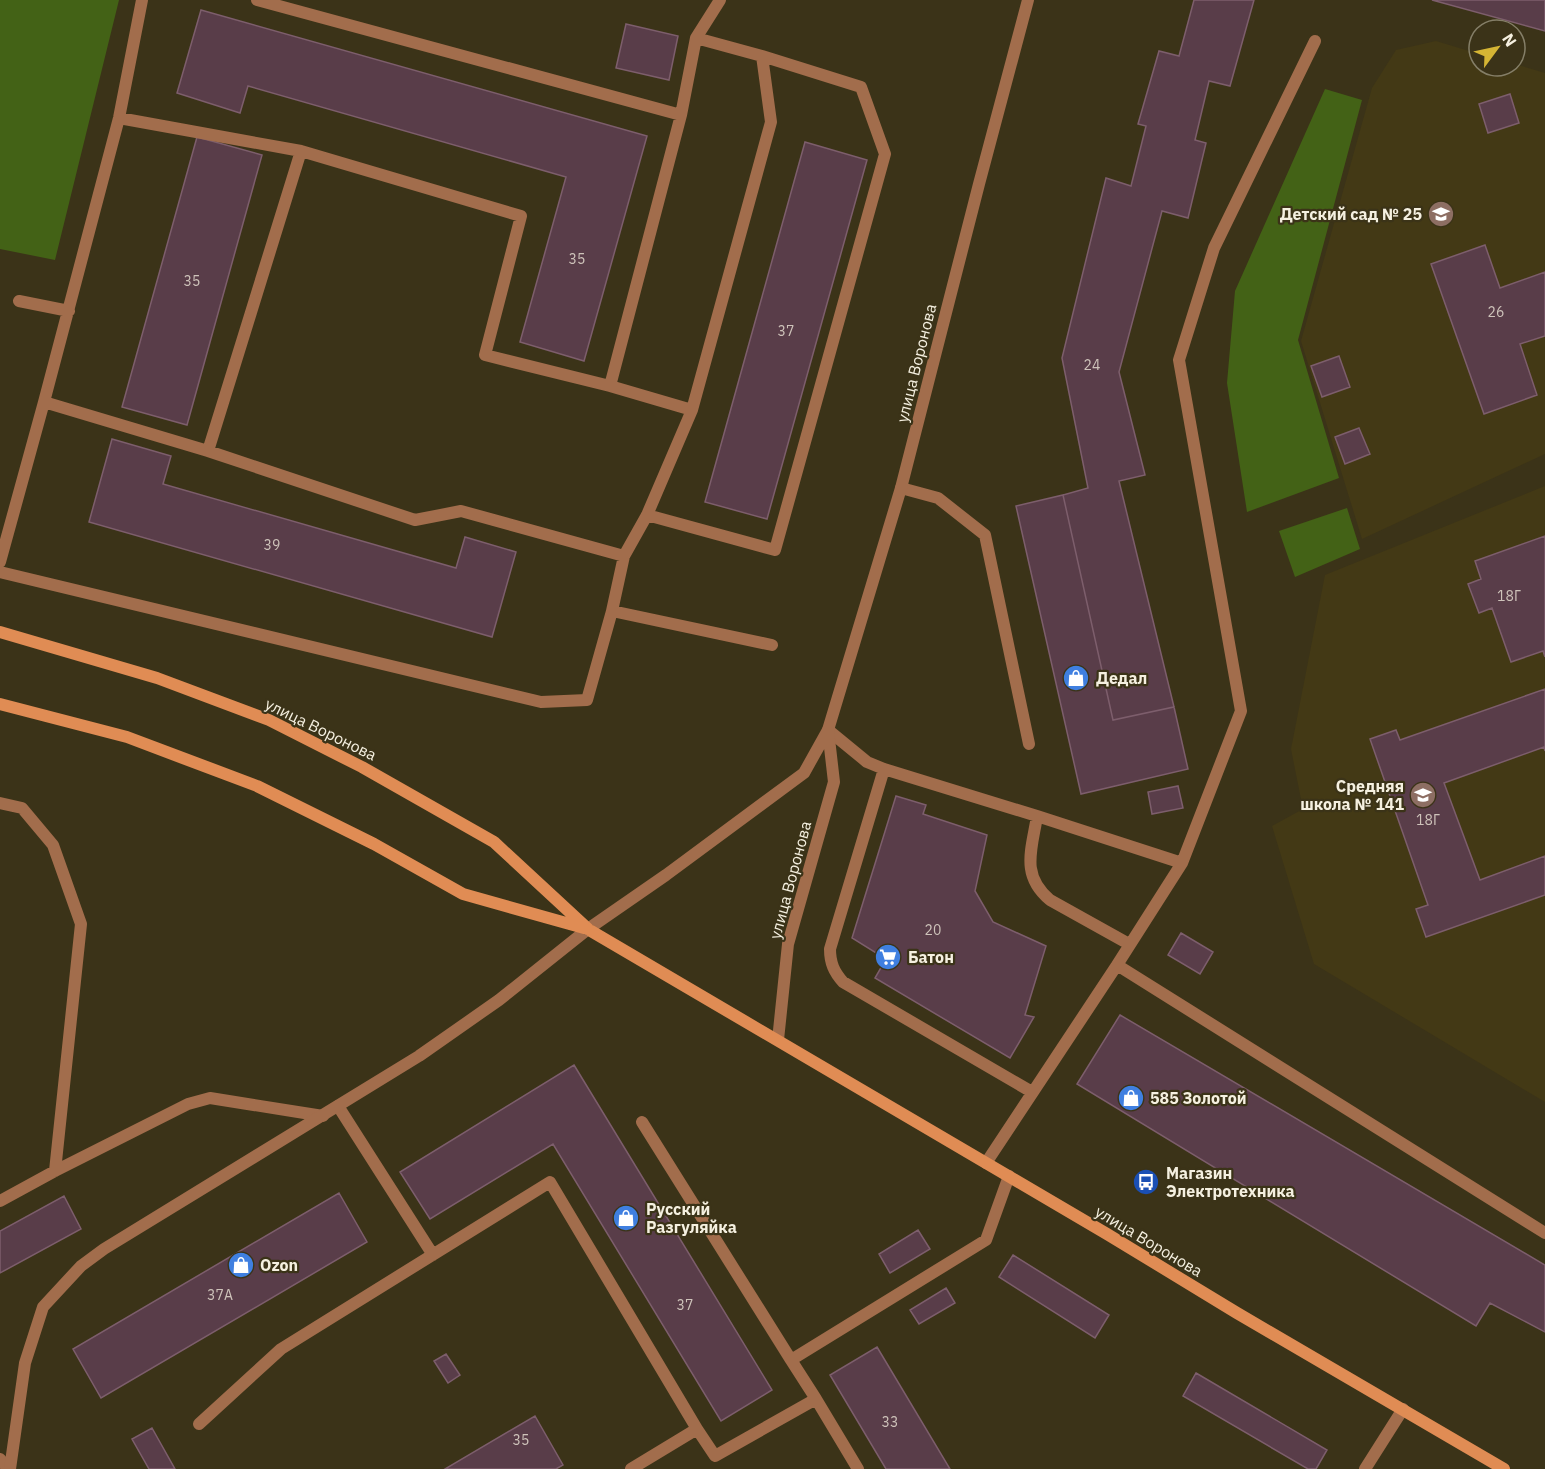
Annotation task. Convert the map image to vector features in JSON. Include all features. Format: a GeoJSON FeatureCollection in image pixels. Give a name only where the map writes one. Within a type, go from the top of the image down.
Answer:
{"type":"FeatureCollection","features":[{"type":"Feature","properties":{"kind":"main road","name":"улица Воронова"},"geometry":{"type":"LineString","coordinates":[[0,632],[157,678],[269,720],[362,767],[494,842],[590,930],[1504,1469]]}},
{"type":"Feature","properties":{"kind":"main road","name":"улица Воронова"},"geometry":{"type":"LineString","coordinates":[[0,704],[127,737],[257,786],[374,844],[463,894],[590,930]]}},
{"type":"Feature","properties":{"kind":"street"},"geometry":{"type":"LineString","coordinates":[[0,562],[119,118],[142,0]]}},
{"type":"Feature","properties":{"kind":"street"},"geometry":{"type":"LineString","coordinates":[[257,0],[681,116]]}},
{"type":"Feature","properties":{"kind":"street"},"geometry":{"type":"LineString","coordinates":[[610,386],[681,116],[696,38],[720,0]]}},
{"type":"Feature","properties":{"kind":"street","name":"улица Воронова"},"geometry":{"type":"LineString","coordinates":[[590,930],[804,773],[828,730],[901,488],[1027,0]]}},
{"type":"Feature","properties":{"kind":"street"},"geometry":{"type":"LineString","coordinates":[[647,514],[775,550],[885,154],[861,87],[696,38]]}},
{"type":"Feature","properties":{"kind":"street"},"geometry":{"type":"LineString","coordinates":[[986,1163],[1182,863],[1241,711],[1179,360],[1214,248],[1315,41]]}},
{"type":"Feature","properties":{"kind":"street"},"geometry":{"type":"LineString","coordinates":[[0,572],[541,702],[587,700],[612,611],[624,556],[647,514],[692,410],[771,122],[762,56]]}},
{"type":"Feature","properties":{"kind":"street"},"geometry":{"type":"LineString","coordinates":[[119,118],[301,151],[521,216],[485,355],[610,386],[692,410]]}},
{"type":"Feature","properties":{"kind":"street"},"geometry":{"type":"LineString","coordinates":[[208,451],[301,151]]}},
{"type":"Feature","properties":{"kind":"street"},"geometry":{"type":"LineString","coordinates":[[20,301],[69,311]]}},
{"type":"Feature","properties":{"kind":"street"},"geometry":{"type":"LineString","coordinates":[[44,402],[208,451],[416,520],[460,511],[624,556]]}},
{"type":"Feature","properties":{"kind":"street"},"geometry":{"type":"LineString","coordinates":[[901,488],[938,498],[985,535],[1029,744]]}},
{"type":"Feature","properties":{"kind":"street"},"geometry":{"type":"LineString","coordinates":[[612,611],[772,645]]}},
{"type":"Feature","properties":{"kind":"street"},"geometry":{"type":"LineString","coordinates":[[828,730],[867,762],[884,770],[1182,863]]}},
{"type":"Feature","properties":{"kind":"street","name":"улица Воронова"},"geometry":{"type":"LineString","coordinates":[[778,1040],[788,944],[834,782],[828,730]]}},
{"type":"Feature","properties":{"kind":"street"},"geometry":{"type":"LineString","coordinates":[[884,770],[830,949],[831,964],[843,982],[1032,1092]]}},
{"type":"Feature","properties":{"kind":"street"},"geometry":{"type":"LineString","coordinates":[[0,803],[22,808],[53,845],[81,924],[55,1171]]}},
{"type":"Feature","properties":{"kind":"street"},"geometry":{"type":"LineString","coordinates":[[1037,816],[1029,863],[1035,883],[1050,900],[1129,944]]}},
{"type":"Feature","properties":{"kind":"street"},"geometry":{"type":"LineString","coordinates":[[9,1469],[25,1363],[43,1307],[81,1266],[104,1249],[419,1056],[500,1000],[590,930]]}},
{"type":"Feature","properties":{"kind":"street"},"geometry":{"type":"LineString","coordinates":[[1117,965],[1545,1233]]}},
{"type":"Feature","properties":{"kind":"street"},"geometry":{"type":"LineString","coordinates":[[0,1201],[189,1104],[210,1098],[323,1116]]}},
{"type":"Feature","properties":{"kind":"street"},"geometry":{"type":"LineString","coordinates":[[338,1106],[434,1254]]}},
{"type":"Feature","properties":{"kind":"street"},"geometry":{"type":"LineString","coordinates":[[642,1122],[858,1469]]}},
{"type":"Feature","properties":{"kind":"street"},"geometry":{"type":"LineString","coordinates":[[791,1360],[986,1240],[1009,1176]]}},
{"type":"Feature","properties":{"kind":"street"},"geometry":{"type":"LineString","coordinates":[[199,1424],[281,1349],[550,1182],[697,1429],[716,1456],[816,1399]]}},
{"type":"Feature","properties":{"kind":"street"},"geometry":{"type":"LineString","coordinates":[[1365,1469],[1403,1409]]}},
{"type":"Feature","properties":{"kind":"street"},"geometry":{"type":"LineString","coordinates":[[631,1469],[697,1429]]}},
{"type":"Feature","properties":{"kind":"street"},"geometry":{"type":"LineString","coordinates":[[0,1460],[9,1469]]}},
{"type":"Feature","properties":{"kind":"shaded area","name":"Детский сад № 25"},"geometry":{"type":"Polygon","coordinates":[[[1436,41],[1467,50],[1467,78],[1527,78],[1527,68],[1545,73],[1545,454],[1362,539],[1301,341],[1372,88],[1396,50],[1436,41]]]}},
{"type":"Feature","properties":{"kind":"shaded area","name":"Средняя школа № 141"},"geometry":{"type":"Polygon","coordinates":[[[1545,486],[1545,1102],[1314,964],[1272,826],[1303,809],[1291,749],[1325,575],[1545,486]]]}},
{"type":"Feature","properties":{"kind":"green space"},"geometry":{"type":"Polygon","coordinates":[[[0,0],[119,0],[55,260],[0,249],[0,0]]]}},
{"type":"Feature","properties":{"kind":"green space"},"geometry":{"type":"Polygon","coordinates":[[[1325,89],[1362,100],[1298,340],[1339,478],[1247,512],[1227,383],[1235,291],[1325,89]]]}},
{"type":"Feature","properties":{"kind":"green space"},"geometry":{"type":"Polygon","coordinates":[[[1347,508],[1360,549],[1295,577],[1279,531],[1347,508]]]}},
{"type":"Feature","properties":{"kind":"building"},"geometry":{"type":"Polygon","coordinates":[[[1194,0],[1254,0],[1230,86],[1209,81],[1195,140],[1206,143],[1188,218],[1162,211],[1119,372],[1145,475],[1119,481],[1174,707],[1113,720],[1063,495],[1088,488],[1062,358],[1106,178],[1131,186],[1146,126],[1138,124],[1159,51],[1179,56],[1194,0]]]}},
{"type":"Feature","properties":{"kind":"building"},"geometry":{"type":"Polygon","coordinates":[[[1432,0],[1545,0],[1545,31],[1527,26],[1527,18],[1498,18],[1432,0]]]}},
{"type":"Feature","properties":{"kind":"building"},"geometry":{"type":"Polygon","coordinates":[[[201,10],[647,136],[584,361],[520,342],[566,177],[248,86],[240,113],[177,93],[201,10]]]}},
{"type":"Feature","properties":{"kind":"building"},"geometry":{"type":"Polygon","coordinates":[[[626,24],[678,36],[669,80],[616,68],[626,24]]]}},
{"type":"Feature","properties":{"kind":"building"},"geometry":{"type":"Polygon","coordinates":[[[1510,94],[1519,123],[1488,133],[1479,104],[1510,94]]]}},
{"type":"Feature","properties":{"kind":"building"},"geometry":{"type":"Polygon","coordinates":[[[197,137],[262,155],[187,425],[122,407],[197,137]]]}},
{"type":"Feature","properties":{"kind":"building"},"geometry":{"type":"Polygon","coordinates":[[[805,142],[867,160],[767,519],[705,502],[805,142]]]}},
{"type":"Feature","properties":{"kind":"building"},"geometry":{"type":"Polygon","coordinates":[[[1485,245],[1500,288],[1545,272],[1545,336],[1520,344],[1537,395],[1484,414],[1431,264],[1485,245]]]}},
{"type":"Feature","properties":{"kind":"building"},"geometry":{"type":"Polygon","coordinates":[[[1339,356],[1350,387],[1322,397],[1311,366],[1339,356]]]}},
{"type":"Feature","properties":{"kind":"building"},"geometry":{"type":"Polygon","coordinates":[[[1359,428],[1370,454],[1345,464],[1335,437],[1359,428]]]}},
{"type":"Feature","properties":{"kind":"building"},"geometry":{"type":"Polygon","coordinates":[[[112,439],[171,456],[163,484],[456,568],[465,537],[516,552],[492,637],[89,522],[112,439]]]}},
{"type":"Feature","properties":{"kind":"building"},"geometry":{"type":"Polygon","coordinates":[[[1063,495],[1113,720],[1174,707],[1188,769],[1081,794],[1016,506],[1063,495]]]}},
{"type":"Feature","properties":{"kind":"building"},"geometry":{"type":"Polygon","coordinates":[[[1545,536],[1545,657],[1543,651],[1511,662],[1492,608],[1479,613],[1468,584],[1481,579],[1475,561],[1545,536]]]}},
{"type":"Feature","properties":{"kind":"building"},"geometry":{"type":"Polygon","coordinates":[[[1545,689],[1545,751],[1544,747],[1444,783],[1480,880],[1545,856],[1545,895],[1426,937],[1416,909],[1428,905],[1370,739],[1396,730],[1400,740],[1545,689]]]}},
{"type":"Feature","properties":{"kind":"building"},"geometry":{"type":"Polygon","coordinates":[[[1178,786],[1183,808],[1152,814],[1148,792],[1178,786]]]}},
{"type":"Feature","properties":{"kind":"building"},"geometry":{"type":"Polygon","coordinates":[[[896,796],[926,805],[923,814],[987,835],[975,891],[993,922],[1046,946],[1025,1015],[1034,1017],[1010,1058],[875,978],[886,959],[852,938],[896,796]]]}},
{"type":"Feature","properties":{"kind":"building"},"geometry":{"type":"Polygon","coordinates":[[[1181,933],[1213,952],[1200,974],[1168,955],[1181,933]]]}},
{"type":"Feature","properties":{"kind":"building"},"geometry":{"type":"Polygon","coordinates":[[[1120,1015],[1545,1265],[1545,1332],[1490,1303],[1476,1326],[1077,1084],[1120,1015]]]}},
{"type":"Feature","properties":{"kind":"building"},"geometry":{"type":"Polygon","coordinates":[[[574,1065],[772,1390],[721,1421],[553,1144],[430,1219],[400,1172],[574,1065]]]}},
{"type":"Feature","properties":{"kind":"building"},"geometry":{"type":"Polygon","coordinates":[[[339,1193],[367,1242],[101,1398],[73,1349],[339,1193]]]}},
{"type":"Feature","properties":{"kind":"building"},"geometry":{"type":"Polygon","coordinates":[[[64,1196],[81,1229],[0,1273],[0,1231],[64,1196]]]}},
{"type":"Feature","properties":{"kind":"building"},"geometry":{"type":"Polygon","coordinates":[[[918,1230],[930,1249],[890,1273],[879,1254],[918,1230]]]}},
{"type":"Feature","properties":{"kind":"building"},"geometry":{"type":"Polygon","coordinates":[[[1013,1255],[1109,1315],[1095,1338],[999,1277],[1013,1255]]]}},
{"type":"Feature","properties":{"kind":"building"},"geometry":{"type":"Polygon","coordinates":[[[946,1288],[955,1303],[919,1324],[910,1310],[946,1288]]]}},
{"type":"Feature","properties":{"kind":"building"},"geometry":{"type":"Polygon","coordinates":[[[877,1347],[950,1469],[886,1469],[830,1375],[877,1347]]]}},
{"type":"Feature","properties":{"kind":"building"},"geometry":{"type":"Polygon","coordinates":[[[446,1354],[460,1375],[448,1383],[434,1361],[446,1354]]]}},
{"type":"Feature","properties":{"kind":"building"},"geometry":{"type":"Polygon","coordinates":[[[1196,1373],[1327,1450],[1316,1469],[1308,1469],[1183,1396],[1196,1373]]]}},
{"type":"Feature","properties":{"kind":"building"},"geometry":{"type":"Polygon","coordinates":[[[535,1416],[563,1465],[556,1469],[445,1469],[535,1416]]]}},
{"type":"Feature","properties":{"kind":"building"},"geometry":{"type":"Polygon","coordinates":[[[152,1428],[175,1469],[149,1469],[132,1439],[152,1428]]]}},
{"type":"Feature","properties":{"kind":"place","name":"Детский сад № 25"},"geometry":{"type":"Point","coordinates":[1441,214]}},
{"type":"Feature","properties":{"kind":"place","name":"Дедал"},"geometry":{"type":"Point","coordinates":[1076,678]}},
{"type":"Feature","properties":{"kind":"place","name":"Средняя школа № 141"},"geometry":{"type":"Point","coordinates":[1423,795]}},
{"type":"Feature","properties":{"kind":"place","name":"Батон"},"geometry":{"type":"Point","coordinates":[888,957]}},
{"type":"Feature","properties":{"kind":"place","name":"585 Золотой"},"geometry":{"type":"Point","coordinates":[1131,1098]}},
{"type":"Feature","properties":{"kind":"place","name":"Магазин Электротехника"},"geometry":{"type":"Point","coordinates":[1146,1182]}},
{"type":"Feature","properties":{"kind":"place","name":"Русский Разгуляйка"},"geometry":{"type":"Point","coordinates":[626,1218]}},
{"type":"Feature","properties":{"kind":"place","name":"Ozon"},"geometry":{"type":"Point","coordinates":[241,1265]}}]}
